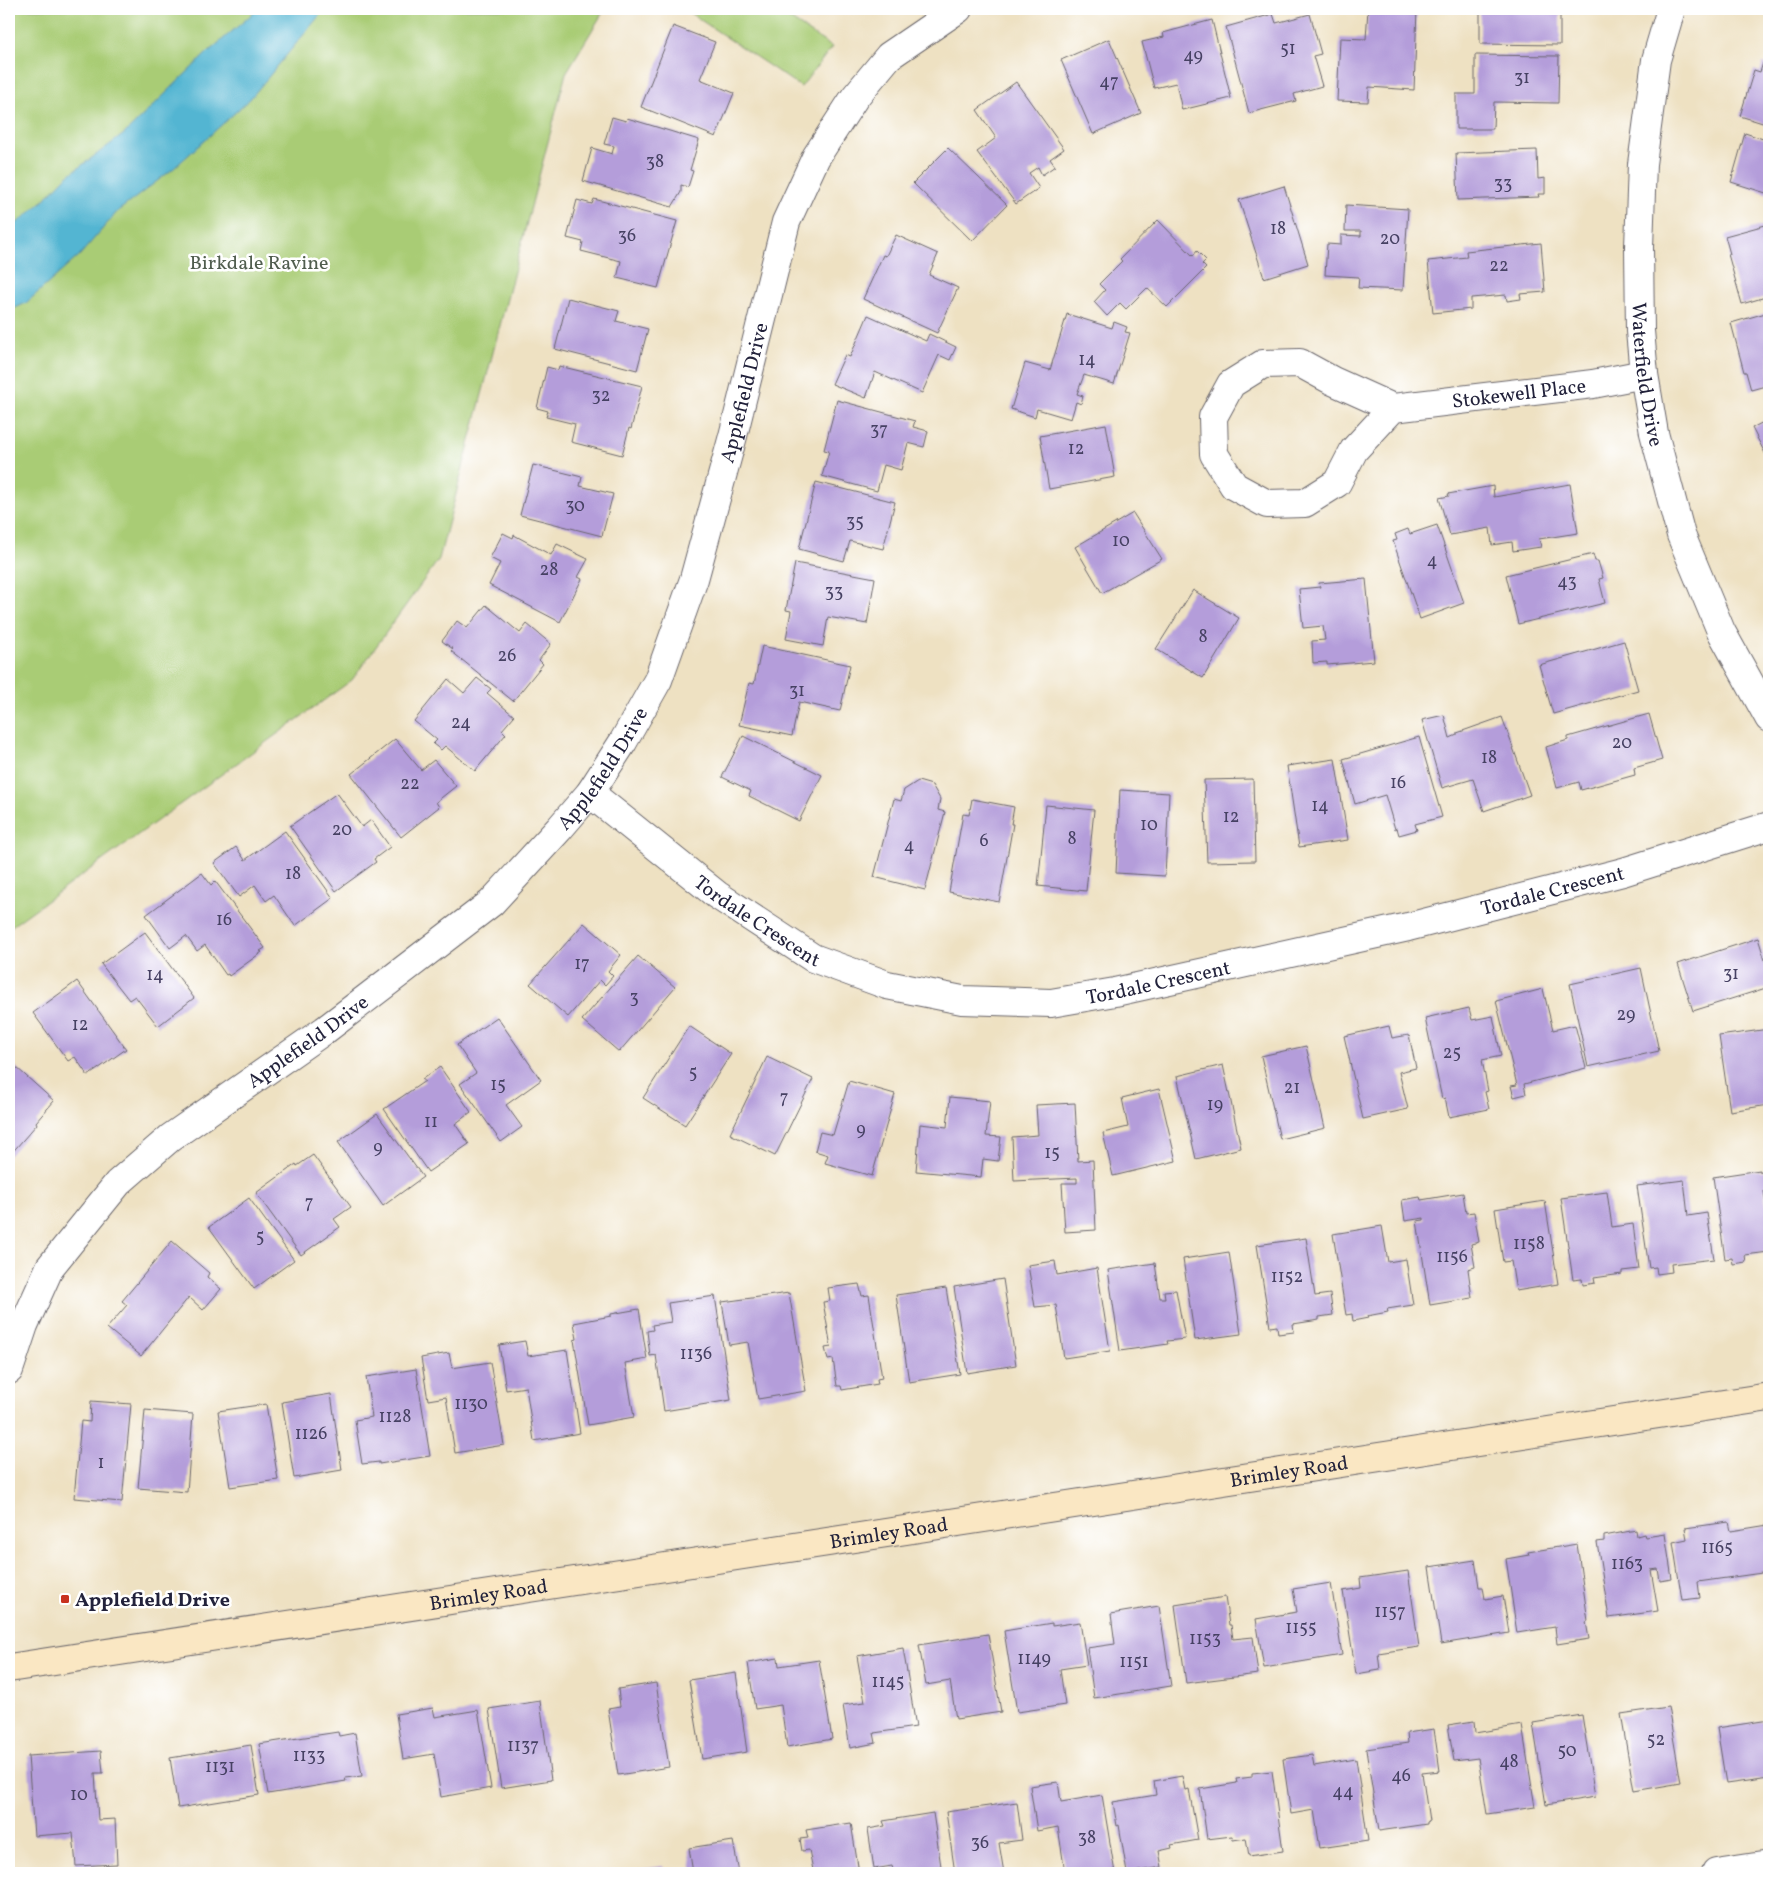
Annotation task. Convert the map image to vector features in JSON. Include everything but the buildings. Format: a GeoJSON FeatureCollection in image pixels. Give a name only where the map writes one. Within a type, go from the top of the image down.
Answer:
{"type":"FeatureCollection","features":[{"type":"Feature","properties":{"kind":"main road","name":"Brimley Road"},"geometry":{"type":"LineString","coordinates":[[9,1668],[1769,1396]]}},
{"type":"Feature","properties":{"kind":"street","name":"Applefield Drive"},"geometry":{"type":"LineString","coordinates":[[9,1370],[24,1325],[50,1267],[118,1183],[170,1138],[325,1030],[491,903],[559,830],[590,793],[658,680],[694,579],[733,436],[786,222],[816,157],[855,97],[889,56],[958,9]]}},
{"type":"Feature","properties":{"kind":"street","name":"Waterfield Drive"},"geometry":{"type":"LineString","coordinates":[[1670,9],[1656,60],[1642,164],[1639,275],[1640,331],[1644,374],[1654,433],[1681,535],[1721,631],[1769,718]]}},
{"type":"Feature","properties":{"kind":"street"},"geometry":{"type":"LineString","coordinates":[[1300,363],[1333,381],[1393,408],[1354,450],[1337,483],[1305,503],[1267,504],[1234,486],[1214,454],[1213,417],[1231,384],[1263,364],[1300,363]]}},
{"type":"Feature","properties":{"kind":"street","name":"Stokewell Place"},"geometry":{"type":"LineString","coordinates":[[1393,408],[1593,384],[1644,374]]}},
{"type":"Feature","properties":{"kind":"street","name":"Tordale Crescent"},"geometry":{"type":"LineString","coordinates":[[590,793],[717,896],[813,958],[887,985],[962,1000],[1051,1003],[1115,992],[1408,927],[1623,872],[1769,826]]}},
{"type":"Feature","properties":{"kind":"street"},"geometry":{"type":"LineString","coordinates":[[1716,1873],[1769,1865]]}},
{"type":"Feature","properties":{"kind":"green space","name":"Birkdale Ravine"},"geometry":{"type":"Polygon","coordinates":[[[9,9],[605,9],[566,73],[439,559],[352,680],[9,928],[9,9]]]}},
{"type":"Feature","properties":{"kind":"green space"},"geometry":{"type":"Polygon","coordinates":[[[684,9],[775,9],[832,47],[801,87],[684,9]]]}},
{"type":"Feature","properties":{"kind":"water"},"geometry":{"type":"Polygon","coordinates":[[[258,9],[325,9],[250,99],[173,169],[118,211],[79,256],[26,303],[9,311],[9,230],[43,201],[66,177],[124,134],[208,52],[258,9]]]}},
{"type":"Feature","properties":{"kind":"place","name":"Applefield Drive"},"geometry":{"type":"Point","coordinates":[65,1599]}}]}
